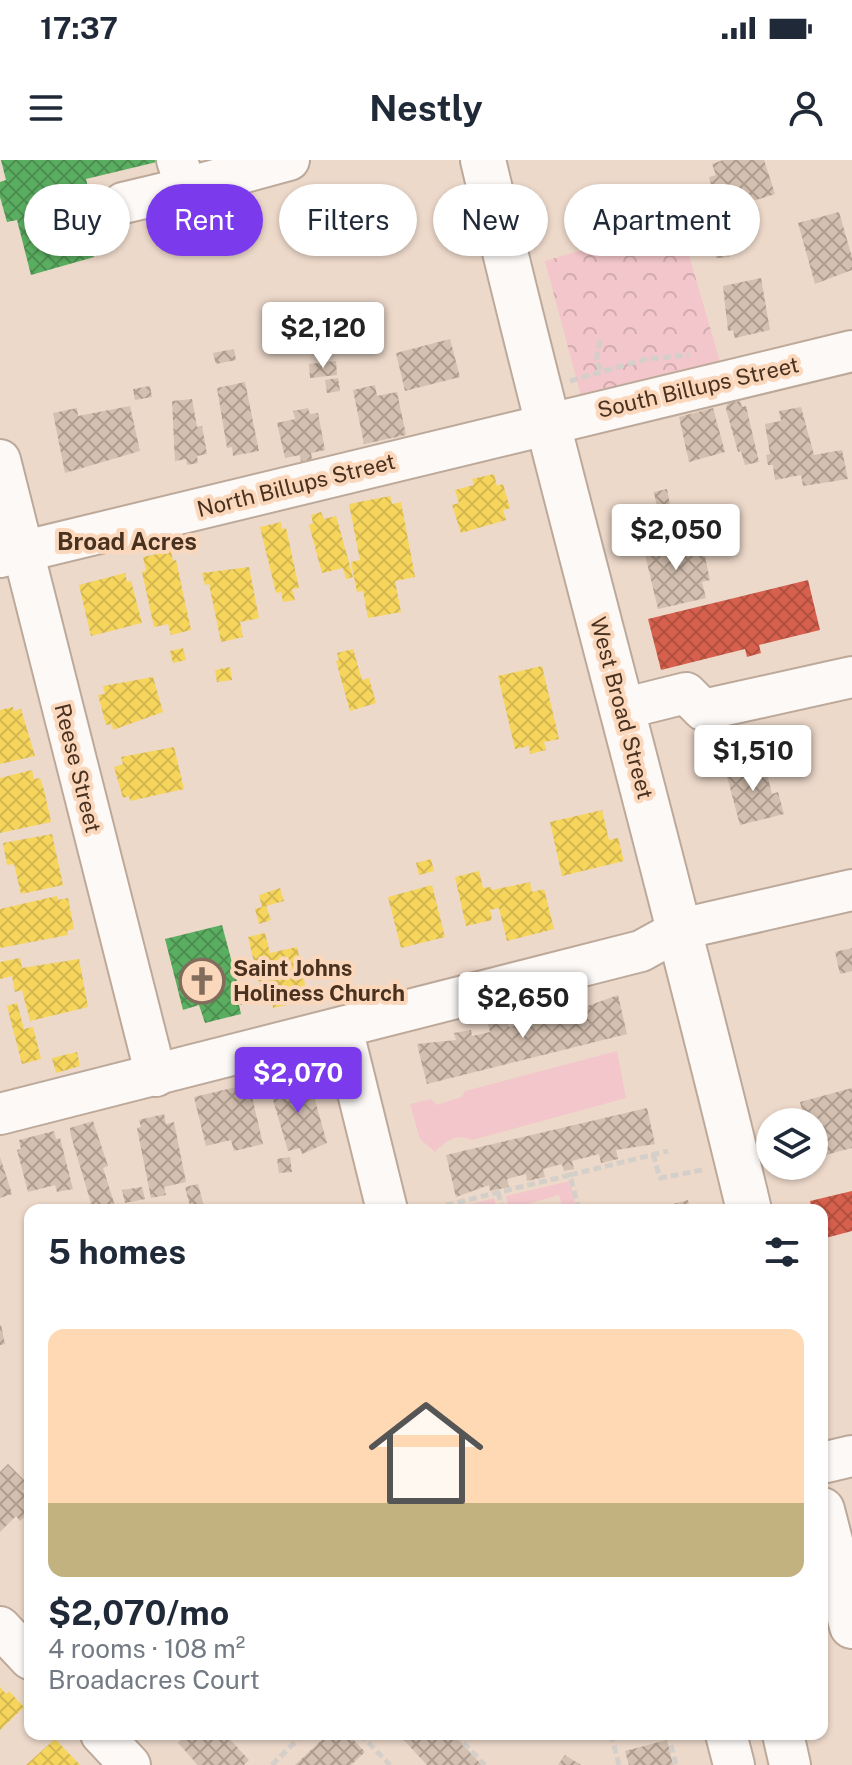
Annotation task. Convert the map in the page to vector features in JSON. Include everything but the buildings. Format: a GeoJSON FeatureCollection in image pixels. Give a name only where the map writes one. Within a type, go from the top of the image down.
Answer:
{"type":"FeatureCollection","features":[{"type":"Feature","properties":{"kind":"main road","name":"West Broad Street"},"geometry":{"type":"LineString","coordinates":[[483,160],[545,423],[681,929],[748,1204]]}},
{"type":"Feature","properties":{"kind":"main road"},"geometry":{"type":"LineString","coordinates":[[828,1533],[852,1626]]}},
{"type":"Feature","properties":{"kind":"street"},"geometry":{"type":"LineString","coordinates":[[130,200],[182,174],[289,160]]}},
{"type":"Feature","properties":{"kind":"street","name":"South Billups Street"},"geometry":{"type":"LineString","coordinates":[[545,423],[852,351]]}},
{"type":"Feature","properties":{"kind":"street","name":"North Billups Street"},"geometry":{"type":"LineString","coordinates":[[11,554],[545,423]]}},
{"type":"Feature","properties":{"kind":"street","name":"Reese Street"},"geometry":{"type":"LineString","coordinates":[[0,460],[11,554],[156,1076]]}},
{"type":"Feature","properties":{"kind":"street"},"geometry":{"type":"LineString","coordinates":[[622,709],[686,693],[703,710],[852,677]]}},
{"type":"Feature","properties":{"kind":"street"},"geometry":{"type":"LineString","coordinates":[[0,1114],[641,951],[681,929],[852,890]]}},
{"type":"Feature","properties":{"kind":"street"},"geometry":{"type":"LineString","coordinates":[[342,1028],[386,1204]]}},
{"type":"Feature","properties":{"kind":"street"},"geometry":{"type":"LineString","coordinates":[[828,1462],[852,1456]]}},
{"type":"Feature","properties":{"kind":"street"},"geometry":{"type":"LineString","coordinates":[[0,1627],[24,1653]]}},
{"type":"Feature","properties":{"kind":"street"},"geometry":{"type":"LineString","coordinates":[[107,1740],[130,1765]]}},
{"type":"Feature","properties":{"kind":"street"},"geometry":{"type":"LineString","coordinates":[[728,1740],[734,1765]]}},
{"type":"Feature","properties":{"kind":"street"},"geometry":{"type":"LineString","coordinates":[[784,1740],[790,1765]]}},
{"type":"Feature","properties":{"kind":"path"},"geometry":{"type":"LineString","coordinates":[[600,340],[596,361],[601,370]]}},
{"type":"Feature","properties":{"kind":"path"},"geometry":{"type":"LineString","coordinates":[[570,382],[601,370],[674,354],[694,356]]}},
{"type":"Feature","properties":{"kind":"path"},"geometry":{"type":"LineString","coordinates":[[450,1204],[668,1151]]}},
{"type":"Feature","properties":{"kind":"path"},"geometry":{"type":"LineString","coordinates":[[653,1154],[660,1178],[702,1170]]}},
{"type":"Feature","properties":{"kind":"path"},"geometry":{"type":"LineString","coordinates":[[570,1175],[577,1204]]}},
{"type":"Feature","properties":{"kind":"path"},"geometry":{"type":"LineString","coordinates":[[498,1192],[501,1204]]}},
{"type":"Feature","properties":{"kind":"path"},"geometry":{"type":"LineString","coordinates":[[272,1765],[297,1740]]}},
{"type":"Feature","properties":{"kind":"path"},"geometry":{"type":"LineString","coordinates":[[366,1740],[390,1765]]}},
{"type":"Feature","properties":{"kind":"path"},"geometry":{"type":"LineString","coordinates":[[461,1740],[485,1765]]}},
{"type":"Feature","properties":{"kind":"path"},"geometry":{"type":"LineString","coordinates":[[613,1740],[619,1765]]}},
{"type":"Feature","properties":{"kind":"path"},"geometry":{"type":"LineString","coordinates":[[671,1745],[676,1765]]}},
{"type":"Feature","properties":{"kind":"green space"},"geometry":{"type":"Polygon","coordinates":[[[564,255],[689,256],[721,365],[581,396],[545,261],[564,255]]]}},
{"type":"Feature","properties":{"kind":"green space"},"geometry":{"type":"Polygon","coordinates":[[[617,1051],[626,1098],[472,1140],[456,1138],[435,1152],[420,1139],[410,1104],[431,1099],[436,1105],[462,1097],[465,1091],[617,1051]]]}},
{"type":"Feature","properties":{"kind":"green space"},"geometry":{"type":"Polygon","coordinates":[[[570,1181],[576,1204],[561,1204],[559,1195],[527,1204],[508,1204],[506,1196],[570,1181]]]}},
{"type":"Feature","properties":{"kind":"green space"},"geometry":{"type":"Polygon","coordinates":[[[494,1198],[496,1204],[472,1204],[494,1198]]]}},
{"type":"Feature","properties":{"kind":"place","name":"Saint Johns Holiness Church"},"geometry":{"type":"Point","coordinates":[202,981]}},
{"type":"Feature","properties":{"kind":"district","name":"Broad Acres"},"geometry":{"type":"Point","coordinates":[127,542]}}]}
